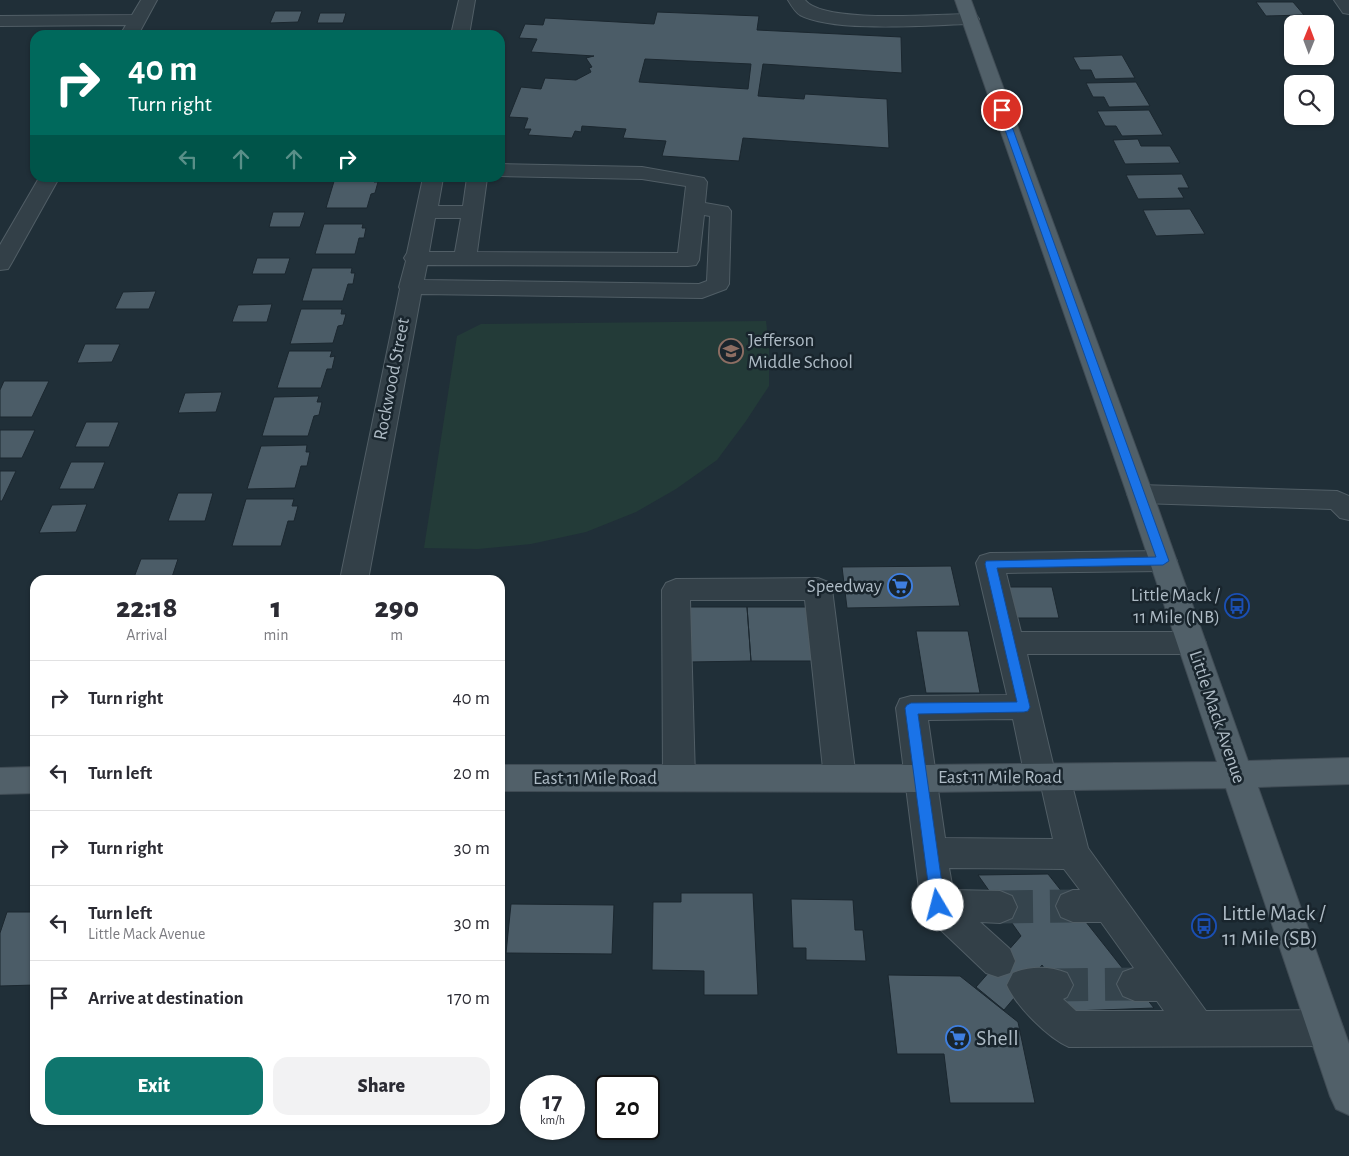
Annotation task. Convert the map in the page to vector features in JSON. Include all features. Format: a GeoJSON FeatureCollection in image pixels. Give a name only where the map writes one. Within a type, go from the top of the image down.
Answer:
{"type":"FeatureCollection","features":[{"type":"Feature","properties":{"kind":"main road","name":"Little Mack Avenue"},"geometry":{"type":"LineString","coordinates":[[966,9],[1140,494],[1349,1096]]}},
{"type":"Feature","properties":{"kind":"main road","name":"East 11 Mile Road"},"geometry":{"type":"LineString","coordinates":[[505,778],[1237,776],[1349,771]]}},
{"type":"Feature","properties":{"kind":"main road"},"geometry":{"type":"LineString","coordinates":[[0,781],[30,780]]}},
{"type":"Feature","properties":{"kind":"street"},"geometry":{"type":"LineString","coordinates":[[0,21],[133,28],[149,0]]}},
{"type":"Feature","properties":{"kind":"street"},"geometry":{"type":"LineString","coordinates":[[461,30],[467,0]]}},
{"type":"Feature","properties":{"kind":"street"},"geometry":{"type":"LineString","coordinates":[[796,0],[805,11],[830,17],[856,20],[966,9]]}},
{"type":"Feature","properties":{"kind":"street"},"geometry":{"type":"LineString","coordinates":[[1342,0],[1349,9]]}},
{"type":"Feature","properties":{"kind":"street"},"geometry":{"type":"LineString","coordinates":[[415,258],[688,260],[698,182],[642,173],[505,170]]}},
{"type":"Feature","properties":{"kind":"street"},"geometry":{"type":"LineString","coordinates":[[0,264],[47,182]]}},
{"type":"Feature","properties":{"kind":"street","name":"Rockwood Street"},"geometry":{"type":"LineString","coordinates":[[355,575],[415,258],[431,182]]}},
{"type":"Feature","properties":{"kind":"street"},"geometry":{"type":"LineString","coordinates":[[465,259],[476,182]]}},
{"type":"Feature","properties":{"kind":"street"},"geometry":{"type":"LineString","coordinates":[[410,287],[702,291],[718,284],[721,211],[695,208]]}},
{"type":"Feature","properties":{"kind":"street"},"geometry":{"type":"LineString","coordinates":[[426,212],[472,212]]}},
{"type":"Feature","properties":{"kind":"street"},"geometry":{"type":"LineString","coordinates":[[1140,494],[1337,500],[1349,511]]}},
{"type":"Feature","properties":{"kind":"street"},"geometry":{"type":"LineString","coordinates":[[1163,561],[990,564],[1024,707],[1073,854],[1110,906],[1150,984],[1196,1028]]}},
{"type":"Feature","properties":{"kind":"street"},"geometry":{"type":"LineString","coordinates":[[679,778],[676,590],[818,589],[840,778]]}},
{"type":"Feature","properties":{"kind":"street"},"geometry":{"type":"LineString","coordinates":[[1010,643],[1192,643]]}},
{"type":"Feature","properties":{"kind":"street"},"geometry":{"type":"LineString","coordinates":[[998,961],[938,905],[911,708],[1024,707]]}},
{"type":"Feature","properties":{"kind":"street"},"geometry":{"type":"LineString","coordinates":[[930,853],[1073,854]]}},
{"type":"Feature","properties":{"kind":"street"},"geometry":{"type":"LineString","coordinates":[[938,905],[1000,907]]}},
{"type":"Feature","properties":{"kind":"street"},"geometry":{"type":"LineString","coordinates":[[1073,906],[1110,906]]}},
{"type":"Feature","properties":{"kind":"street"},"geometry":{"type":"LineString","coordinates":[[1055,985],[1025,985],[1069,1028],[1325,1028]]}},
{"type":"Feature","properties":{"kind":"green space"},"geometry":{"type":"Polygon","coordinates":[[[766,321],[769,348],[769,386],[717,460],[676,489],[636,512],[586,532],[531,544],[478,549],[424,548],[457,336],[481,324],[766,321]]]}},
{"type":"Feature","properties":{"kind":"building"},"geometry":{"type":"Polygon","coordinates":[[[1256,2],[1293,2],[1304,15],[1284,15],[1266,16],[1256,2]]]}},
{"type":"Feature","properties":{"kind":"building"},"geometry":{"type":"Polygon","coordinates":[[[275,11],[302,11],[298,22],[270,23],[275,11]]]}},
{"type":"Feature","properties":{"kind":"building"},"geometry":{"type":"Polygon","coordinates":[[[657,12],[759,16],[757,30],[901,37],[902,73],[763,64],[758,96],[804,99],[805,94],[887,99],[889,148],[743,138],[739,161],[662,156],[666,141],[623,138],[626,129],[582,126],[581,132],[575,131],[572,138],[528,135],[531,129],[524,129],[528,118],[509,117],[521,87],[541,89],[545,78],[576,80],[591,72],[589,68],[592,67],[586,58],[594,56],[531,52],[537,39],[519,38],[525,24],[543,25],[545,18],[654,24],[657,12]],[[645,59],[639,82],[748,89],[751,64],[645,59]]]}},
{"type":"Feature","properties":{"kind":"building"},"geometry":{"type":"Polygon","coordinates":[[[320,13],[346,13],[343,23],[317,23],[320,13]]]}},
{"type":"Feature","properties":{"kind":"building"},"geometry":{"type":"Polygon","coordinates":[[[1122,55],[1135,78],[1095,79],[1091,70],[1080,70],[1073,57],[1122,55]]]}},
{"type":"Feature","properties":{"kind":"building"},"geometry":{"type":"Polygon","coordinates":[[[1136,82],[1150,106],[1109,107],[1104,97],[1093,97],[1086,83],[1136,82]]]}},
{"type":"Feature","properties":{"kind":"building"},"geometry":{"type":"Polygon","coordinates":[[[1149,110],[1163,135],[1122,136],[1116,126],[1105,126],[1097,111],[1149,110]]]}},
{"type":"Feature","properties":{"kind":"building"},"geometry":{"type":"Polygon","coordinates":[[[1138,139],[1141,146],[1170,146],[1180,163],[1125,164],[1113,140],[1138,139]]]}},
{"type":"Feature","properties":{"kind":"building"},"geometry":{"type":"Polygon","coordinates":[[[1182,174],[1189,188],[1178,188],[1184,198],[1138,199],[1126,175],[1182,174]]]}},
{"type":"Feature","properties":{"kind":"building"},"geometry":{"type":"Polygon","coordinates":[[[334,182],[378,182],[375,193],[371,194],[367,208],[326,208],[334,182]]]}},
{"type":"Feature","properties":{"kind":"building"},"geometry":{"type":"Polygon","coordinates":[[[1190,209],[1205,234],[1156,236],[1143,210],[1190,209]]]}},
{"type":"Feature","properties":{"kind":"building"},"geometry":{"type":"Polygon","coordinates":[[[273,212],[305,212],[300,227],[269,227],[273,212]]]}},
{"type":"Feature","properties":{"kind":"building"},"geometry":{"type":"Polygon","coordinates":[[[324,224],[363,224],[362,228],[366,228],[364,238],[359,238],[355,254],[315,254],[324,224]]]}},
{"type":"Feature","properties":{"kind":"building"},"geometry":{"type":"Polygon","coordinates":[[[257,258],[290,258],[285,274],[252,274],[257,258]]]}},
{"type":"Feature","properties":{"kind":"building"},"geometry":{"type":"Polygon","coordinates":[[[312,268],[352,268],[351,273],[355,273],[353,284],[348,284],[343,301],[302,301],[312,268]]]}},
{"type":"Feature","properties":{"kind":"building"},"geometry":{"type":"Polygon","coordinates":[[[156,291],[149,309],[115,309],[123,292],[156,291]]]}},
{"type":"Feature","properties":{"kind":"building"},"geometry":{"type":"Polygon","coordinates":[[[272,304],[267,322],[232,322],[238,305],[272,304]]]}},
{"type":"Feature","properties":{"kind":"building"},"geometry":{"type":"Polygon","coordinates":[[[301,309],[342,309],[341,314],[346,314],[343,325],[338,326],[333,343],[290,344],[301,309]]]}},
{"type":"Feature","properties":{"kind":"building"},"geometry":{"type":"Polygon","coordinates":[[[85,344],[120,344],[112,362],[77,363],[85,344]]]}},
{"type":"Feature","properties":{"kind":"building"},"geometry":{"type":"Polygon","coordinates":[[[289,351],[332,351],[330,357],[335,356],[332,369],[327,369],[321,388],[277,388],[289,351]]]}},
{"type":"Feature","properties":{"kind":"building"},"geometry":{"type":"Polygon","coordinates":[[[4,381],[49,381],[32,417],[0,417],[0,390],[4,381]]]}},
{"type":"Feature","properties":{"kind":"building"},"geometry":{"type":"Polygon","coordinates":[[[222,392],[216,412],[178,413],[185,393],[222,392]]]}},
{"type":"Feature","properties":{"kind":"building"},"geometry":{"type":"Polygon","coordinates":[[[319,396],[317,402],[322,402],[319,415],[314,416],[308,436],[262,436],[274,397],[319,396]]]}},
{"type":"Feature","properties":{"kind":"building"},"geometry":{"type":"Polygon","coordinates":[[[86,422],[119,422],[109,447],[75,447],[86,422]]]}},
{"type":"Feature","properties":{"kind":"building"},"geometry":{"type":"Polygon","coordinates":[[[0,430],[35,430],[22,458],[0,458],[0,430]]]}},
{"type":"Feature","properties":{"kind":"building"},"geometry":{"type":"Polygon","coordinates":[[[307,445],[306,452],[310,452],[307,466],[301,466],[295,488],[247,489],[261,446],[307,445]]]}},
{"type":"Feature","properties":{"kind":"building"},"geometry":{"type":"Polygon","coordinates":[[[71,462],[105,462],[94,489],[59,489],[71,462]]]}},
{"type":"Feature","properties":{"kind":"building"},"geometry":{"type":"Polygon","coordinates":[[[0,471],[16,471],[2,501],[0,501],[0,471]]]}},
{"type":"Feature","properties":{"kind":"building"},"geometry":{"type":"Polygon","coordinates":[[[178,493],[213,493],[205,521],[168,521],[178,493]]]}},
{"type":"Feature","properties":{"kind":"building"},"geometry":{"type":"Polygon","coordinates":[[[246,499],[294,499],[292,506],[298,506],[294,521],[288,521],[281,546],[232,546],[246,499]]]}},
{"type":"Feature","properties":{"kind":"building"},"geometry":{"type":"Polygon","coordinates":[[[87,504],[76,532],[39,533],[52,505],[87,504]]]}},
{"type":"Feature","properties":{"kind":"building"},"geometry":{"type":"Polygon","coordinates":[[[141,559],[178,559],[173,575],[135,575],[141,559]]]}},
{"type":"Feature","properties":{"kind":"building","name":"Speedway"},"geometry":{"type":"Polygon","coordinates":[[[951,566],[960,606],[847,608],[842,567],[951,566]]]}},
{"type":"Feature","properties":{"kind":"building"},"geometry":{"type":"Polygon","coordinates":[[[1009,587],[1052,587],[1059,618],[1015,618],[1009,587]]]}},
{"type":"Feature","properties":{"kind":"building"},"geometry":{"type":"Polygon","coordinates":[[[688,607],[747,607],[751,661],[689,662],[688,607]]]}},
{"type":"Feature","properties":{"kind":"building"},"geometry":{"type":"Polygon","coordinates":[[[747,607],[808,607],[813,661],[751,661],[747,607]]]}},
{"type":"Feature","properties":{"kind":"building"},"geometry":{"type":"Polygon","coordinates":[[[916,631],[968,631],[980,693],[926,693],[916,631]]]}},
{"type":"Feature","properties":{"kind":"building"},"geometry":{"type":"Polygon","coordinates":[[[1048,874],[1154,1008],[1073,1011],[1042,965],[1004,1010],[976,987],[1021,936],[978,875],[1048,874]]]}},
{"type":"Feature","properties":{"kind":"building"},"geometry":{"type":"Polygon","coordinates":[[[681,893],[753,893],[758,995],[704,995],[704,971],[652,970],[653,902],[681,902],[681,893]]]}},
{"type":"Feature","properties":{"kind":"building"},"geometry":{"type":"Polygon","coordinates":[[[791,899],[853,900],[855,930],[863,930],[866,961],[806,960],[806,948],[793,948],[791,899]]]}},
{"type":"Feature","properties":{"kind":"building"},"geometry":{"type":"Polygon","coordinates":[[[511,904],[614,905],[612,954],[506,953],[511,904]]]}},
{"type":"Feature","properties":{"kind":"building"},"geometry":{"type":"Polygon","coordinates":[[[7,912],[30,912],[30,985],[0,986],[0,933],[7,912]]]}},
{"type":"Feature","properties":{"kind":"building","name":"Shell"},"geometry":{"type":"Polygon","coordinates":[[[888,975],[960,976],[1018,1022],[1035,1103],[950,1103],[944,1054],[897,1054],[888,975]]]}},
{"type":"Feature","properties":{"kind":"tunnel"},"geometry":{"type":"LineString","coordinates":[[1000,907],[1073,906]]}},
{"type":"Feature","properties":{"kind":"tunnel"},"geometry":{"type":"LineString","coordinates":[[1055,985],[1135,984]]}},
{"type":"Feature","properties":{"kind":"place","name":"Jefferson Middle School"},"geometry":{"type":"Point","coordinates":[731,351]}},
{"type":"Feature","properties":{"kind":"place","name":"Speedway"},"geometry":{"type":"Point","coordinates":[900,586]}},
{"type":"Feature","properties":{"kind":"place","name":"Little Mack / 11 Mile (NB)"},"geometry":{"type":"Point","coordinates":[1237,606]}},
{"type":"Feature","properties":{"kind":"place","name":"Little Mack / 11 Mile (SB)"},"geometry":{"type":"Point","coordinates":[1204,926]}},
{"type":"Feature","properties":{"kind":"place","name":"Shell"},"geometry":{"type":"Point","coordinates":[958,1038]}},
{"type":"Feature","properties":{"kind":"route"},"geometry":{"type":"LineString","coordinates":[[938,905],[911,708],[1024,707],[990,564],[1163,561],[1002,110]]}}]}
